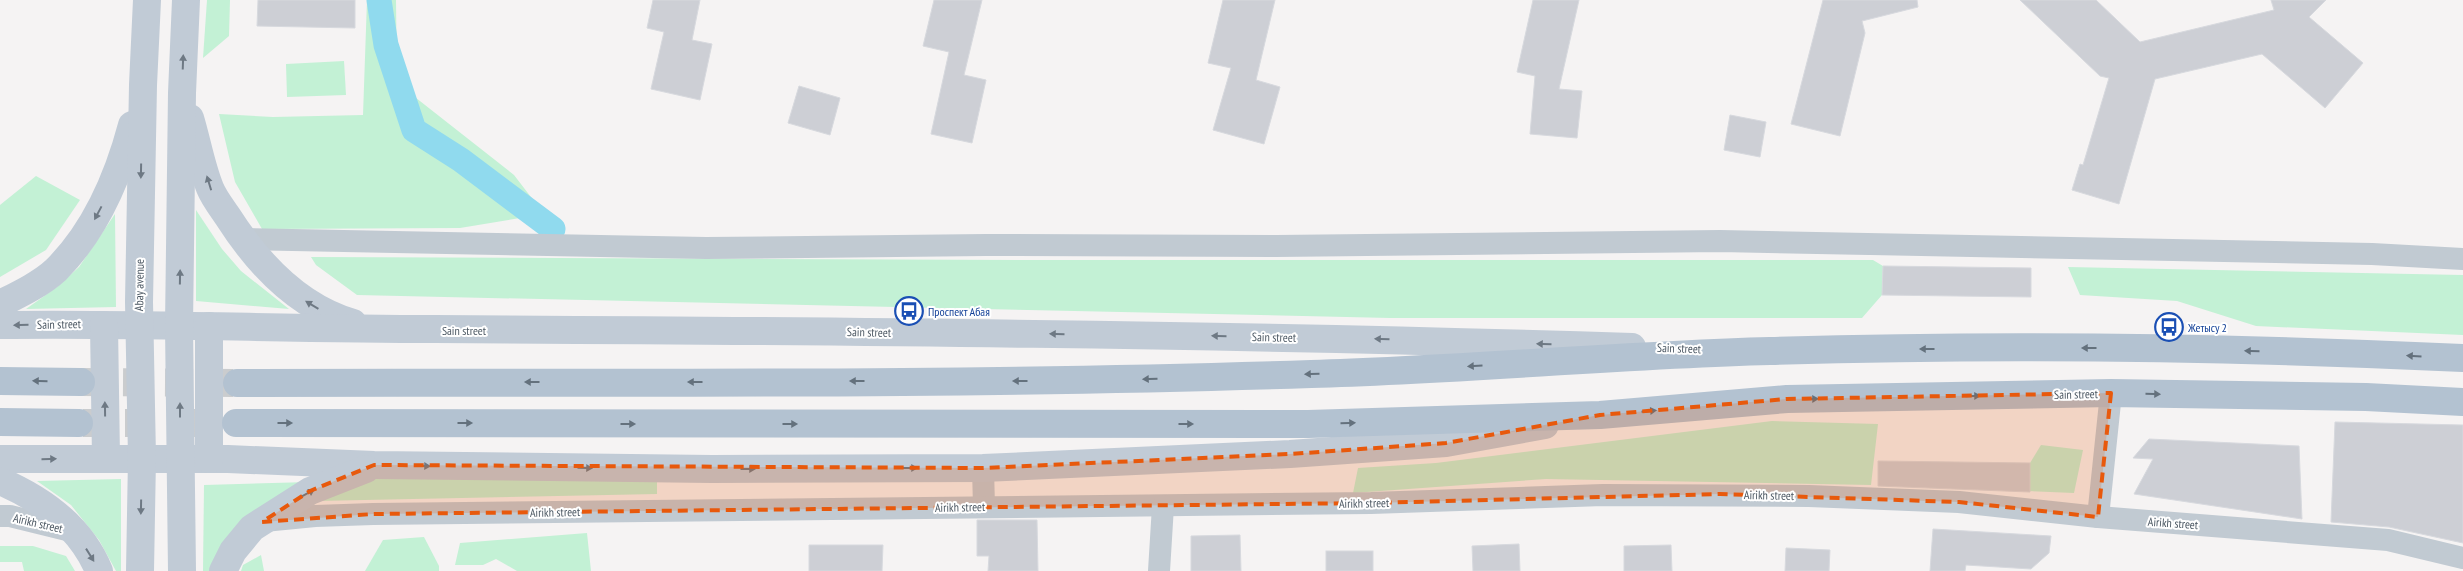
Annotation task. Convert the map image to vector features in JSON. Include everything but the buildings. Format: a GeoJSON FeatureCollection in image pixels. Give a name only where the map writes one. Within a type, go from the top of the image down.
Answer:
{"type":"FeatureCollection","features":[{"type":"Feature","properties":{"kind":"main road","name":"Abay avenue"},"geometry":{"type":"LineString","coordinates":[[140,571],[142,458],[139,325],[143,85],[147,0]]}},
{"type":"Feature","properties":{"kind":"main road"},"geometry":{"type":"LineString","coordinates":[[182,571],[179,326],[182,93],[186,0]]}},
{"type":"Feature","properties":{"kind":"main road"},"geometry":{"type":"LineString","coordinates":[[0,304],[23,292],[55,270],[97,217],[123,159],[143,85]]}},
{"type":"Feature","properties":{"kind":"main road"},"geometry":{"type":"LineString","coordinates":[[182,93],[210,189],[242,239],[279,280],[307,303],[331,317],[373,329]]}},
{"type":"Feature","properties":{"kind":"main road","name":"Sain street"},"geometry":{"type":"LineString","coordinates":[[0,325],[728,330],[1328,337],[1768,351],[2110,348],[2361,353],[2463,358]]}},
{"type":"Feature","properties":{"kind":"main road"},"geometry":{"type":"LineString","coordinates":[[104,325],[106,458]]}},
{"type":"Feature","properties":{"kind":"main road"},"geometry":{"type":"LineString","coordinates":[[209,326],[209,459]]}},
{"type":"Feature","properties":{"kind":"main road","name":"Sain street"},"geometry":{"type":"LineString","coordinates":[[238,383],[1086,381],[1318,374],[1768,351]]}},
{"type":"Feature","properties":{"kind":"main road"},"geometry":{"type":"LineString","coordinates":[[0,381],[80,382]]}},
{"type":"Feature","properties":{"kind":"main road","name":"Sain street"},"geometry":{"type":"LineString","coordinates":[[236,423],[1308,424],[1600,415],[1787,399],[2111,393],[2366,397],[2463,402]]}},
{"type":"Feature","properties":{"kind":"main road","name":"Sain street"},"geometry":{"type":"LineString","coordinates":[[0,459],[180,458],[374,466],[712,469],[983,468],[1290,454],[1446,442],[1600,415]]}},
{"type":"Feature","properties":{"kind":"main road"},"geometry":{"type":"LineString","coordinates":[[0,422],[79,423]]}},
{"type":"Feature","properties":{"kind":"main road"},"geometry":{"type":"LineString","coordinates":[[223,571],[233,552],[252,528],[310,491],[374,466]]}},
{"type":"Feature","properties":{"kind":"main road"},"geometry":{"type":"LineString","coordinates":[[0,481],[21,490],[48,507],[75,532],[98,571]]}},
{"type":"Feature","properties":{"kind":"street"},"geometry":{"type":"LineString","coordinates":[[242,239],[706,248],[986,245],[1276,246],[1720,241],[2372,254],[2463,259]]}},
{"type":"Feature","properties":{"kind":"street"},"geometry":{"type":"LineString","coordinates":[[2098,517],[2111,393]]}},
{"type":"Feature","properties":{"kind":"street"},"geometry":{"type":"LineString","coordinates":[[983,468],[984,507]]}},
{"type":"Feature","properties":{"kind":"street","name":"Airikh street"},"geometry":{"type":"LineString","coordinates":[[262,522],[315,516],[363,514],[1163,506],[1720,494],[1959,502],[2098,517],[2388,540],[2463,558]]}},
{"type":"Feature","properties":{"kind":"street"},"geometry":{"type":"LineString","coordinates":[[1159,571],[1163,506]]}},
{"type":"Feature","properties":{"kind":"street","name":"Airikh street"},"geometry":{"type":"LineString","coordinates":[[0,516],[10,516],[75,532]]}},
{"type":"Feature","properties":{"kind":"highlighted area"},"geometry":{"type":"Polygon","coordinates":[[[2111,393],[2098,517],[1959,502],[1720,494],[1371,503],[373,514],[262,522],[310,491],[374,465],[983,468],[1290,454],[1446,443],[1600,415],[1787,399],[2111,393]]]}},
{"type":"Feature","properties":{"kind":"green space"},"geometry":{"type":"Polygon","coordinates":[[[207,0],[230,0],[229,36],[203,58],[207,0]]]}},
{"type":"Feature","properties":{"kind":"green space"},"geometry":{"type":"Polygon","coordinates":[[[367,0],[396,0],[397,83],[514,175],[544,214],[460,228],[262,229],[235,182],[219,114],[273,117],[363,115],[367,0]]]}},
{"type":"Feature","properties":{"kind":"green space"},"geometry":{"type":"Polygon","coordinates":[[[344,61],[346,95],[287,97],[286,64],[344,61]]]}},
{"type":"Feature","properties":{"kind":"green space"},"geometry":{"type":"Polygon","coordinates":[[[36,176],[80,200],[46,250],[0,277],[0,205],[36,176]]]}},
{"type":"Feature","properties":{"kind":"green space"},"geometry":{"type":"Polygon","coordinates":[[[196,210],[222,249],[241,271],[289,309],[196,301],[196,210]]]}},
{"type":"Feature","properties":{"kind":"green space"},"geometry":{"type":"Polygon","coordinates":[[[115,214],[116,307],[26,309],[57,287],[79,267],[115,214]]]}},
{"type":"Feature","properties":{"kind":"green space"},"geometry":{"type":"Polygon","coordinates":[[[311,257],[1028,260],[1873,260],[1883,266],[1882,295],[1862,318],[1390,318],[357,295],[316,265],[311,257]]]}},
{"type":"Feature","properties":{"kind":"green space"},"geometry":{"type":"Polygon","coordinates":[[[2068,267],[2463,275],[2463,335],[2256,326],[2177,301],[2080,295],[2068,267]]]}},
{"type":"Feature","properties":{"kind":"green space"},"geometry":{"type":"Polygon","coordinates":[[[1772,421],[1878,424],[1871,485],[1546,479],[1353,493],[1358,468],[1436,463],[1772,421]]]}},
{"type":"Feature","properties":{"kind":"green space"},"geometry":{"type":"Polygon","coordinates":[[[2041,445],[2083,450],[2074,493],[2028,491],[2030,463],[2041,445]]]}},
{"type":"Feature","properties":{"kind":"green space"},"geometry":{"type":"Polygon","coordinates":[[[378,477],[657,480],[657,494],[316,501],[378,477]]]}},
{"type":"Feature","properties":{"kind":"green space"},"geometry":{"type":"Polygon","coordinates":[[[121,479],[121,571],[116,571],[99,540],[71,505],[37,481],[121,479]]]}},
{"type":"Feature","properties":{"kind":"green space"},"geometry":{"type":"Polygon","coordinates":[[[309,482],[214,571],[203,571],[204,485],[309,482]]]}},
{"type":"Feature","properties":{"kind":"green space"},"geometry":{"type":"Polygon","coordinates":[[[587,533],[591,571],[517,571],[496,559],[483,565],[455,565],[460,543],[587,533]]]}},
{"type":"Feature","properties":{"kind":"green space"},"geometry":{"type":"Polygon","coordinates":[[[424,537],[439,566],[439,571],[365,571],[383,540],[424,537]]]}},
{"type":"Feature","properties":{"kind":"green space"},"geometry":{"type":"Polygon","coordinates":[[[0,546],[33,546],[66,556],[75,571],[24,571],[22,562],[0,562],[0,546]]]}},
{"type":"Feature","properties":{"kind":"green space"},"geometry":{"type":"Polygon","coordinates":[[[261,555],[264,571],[241,571],[243,565],[261,555]]]}},
{"type":"Feature","properties":{"kind":"waterway"},"geometry":{"type":"LineString","coordinates":[[379,0],[386,45],[414,130],[461,160],[553,229]]}},
{"type":"Feature","properties":{"kind":"tunnel"},"geometry":{"type":"LineString","coordinates":[[81,382],[233,383]]}},
{"type":"Feature","properties":{"kind":"tunnel"},"geometry":{"type":"LineString","coordinates":[[83,423],[205,423]]}},
{"type":"Feature","properties":{"kind":"place","name":"Проспект Абая"},"geometry":{"type":"Point","coordinates":[909,311]}},
{"type":"Feature","properties":{"kind":"place","name":"Жетысу 2"},"geometry":{"type":"Point","coordinates":[2169,327]}}]}
